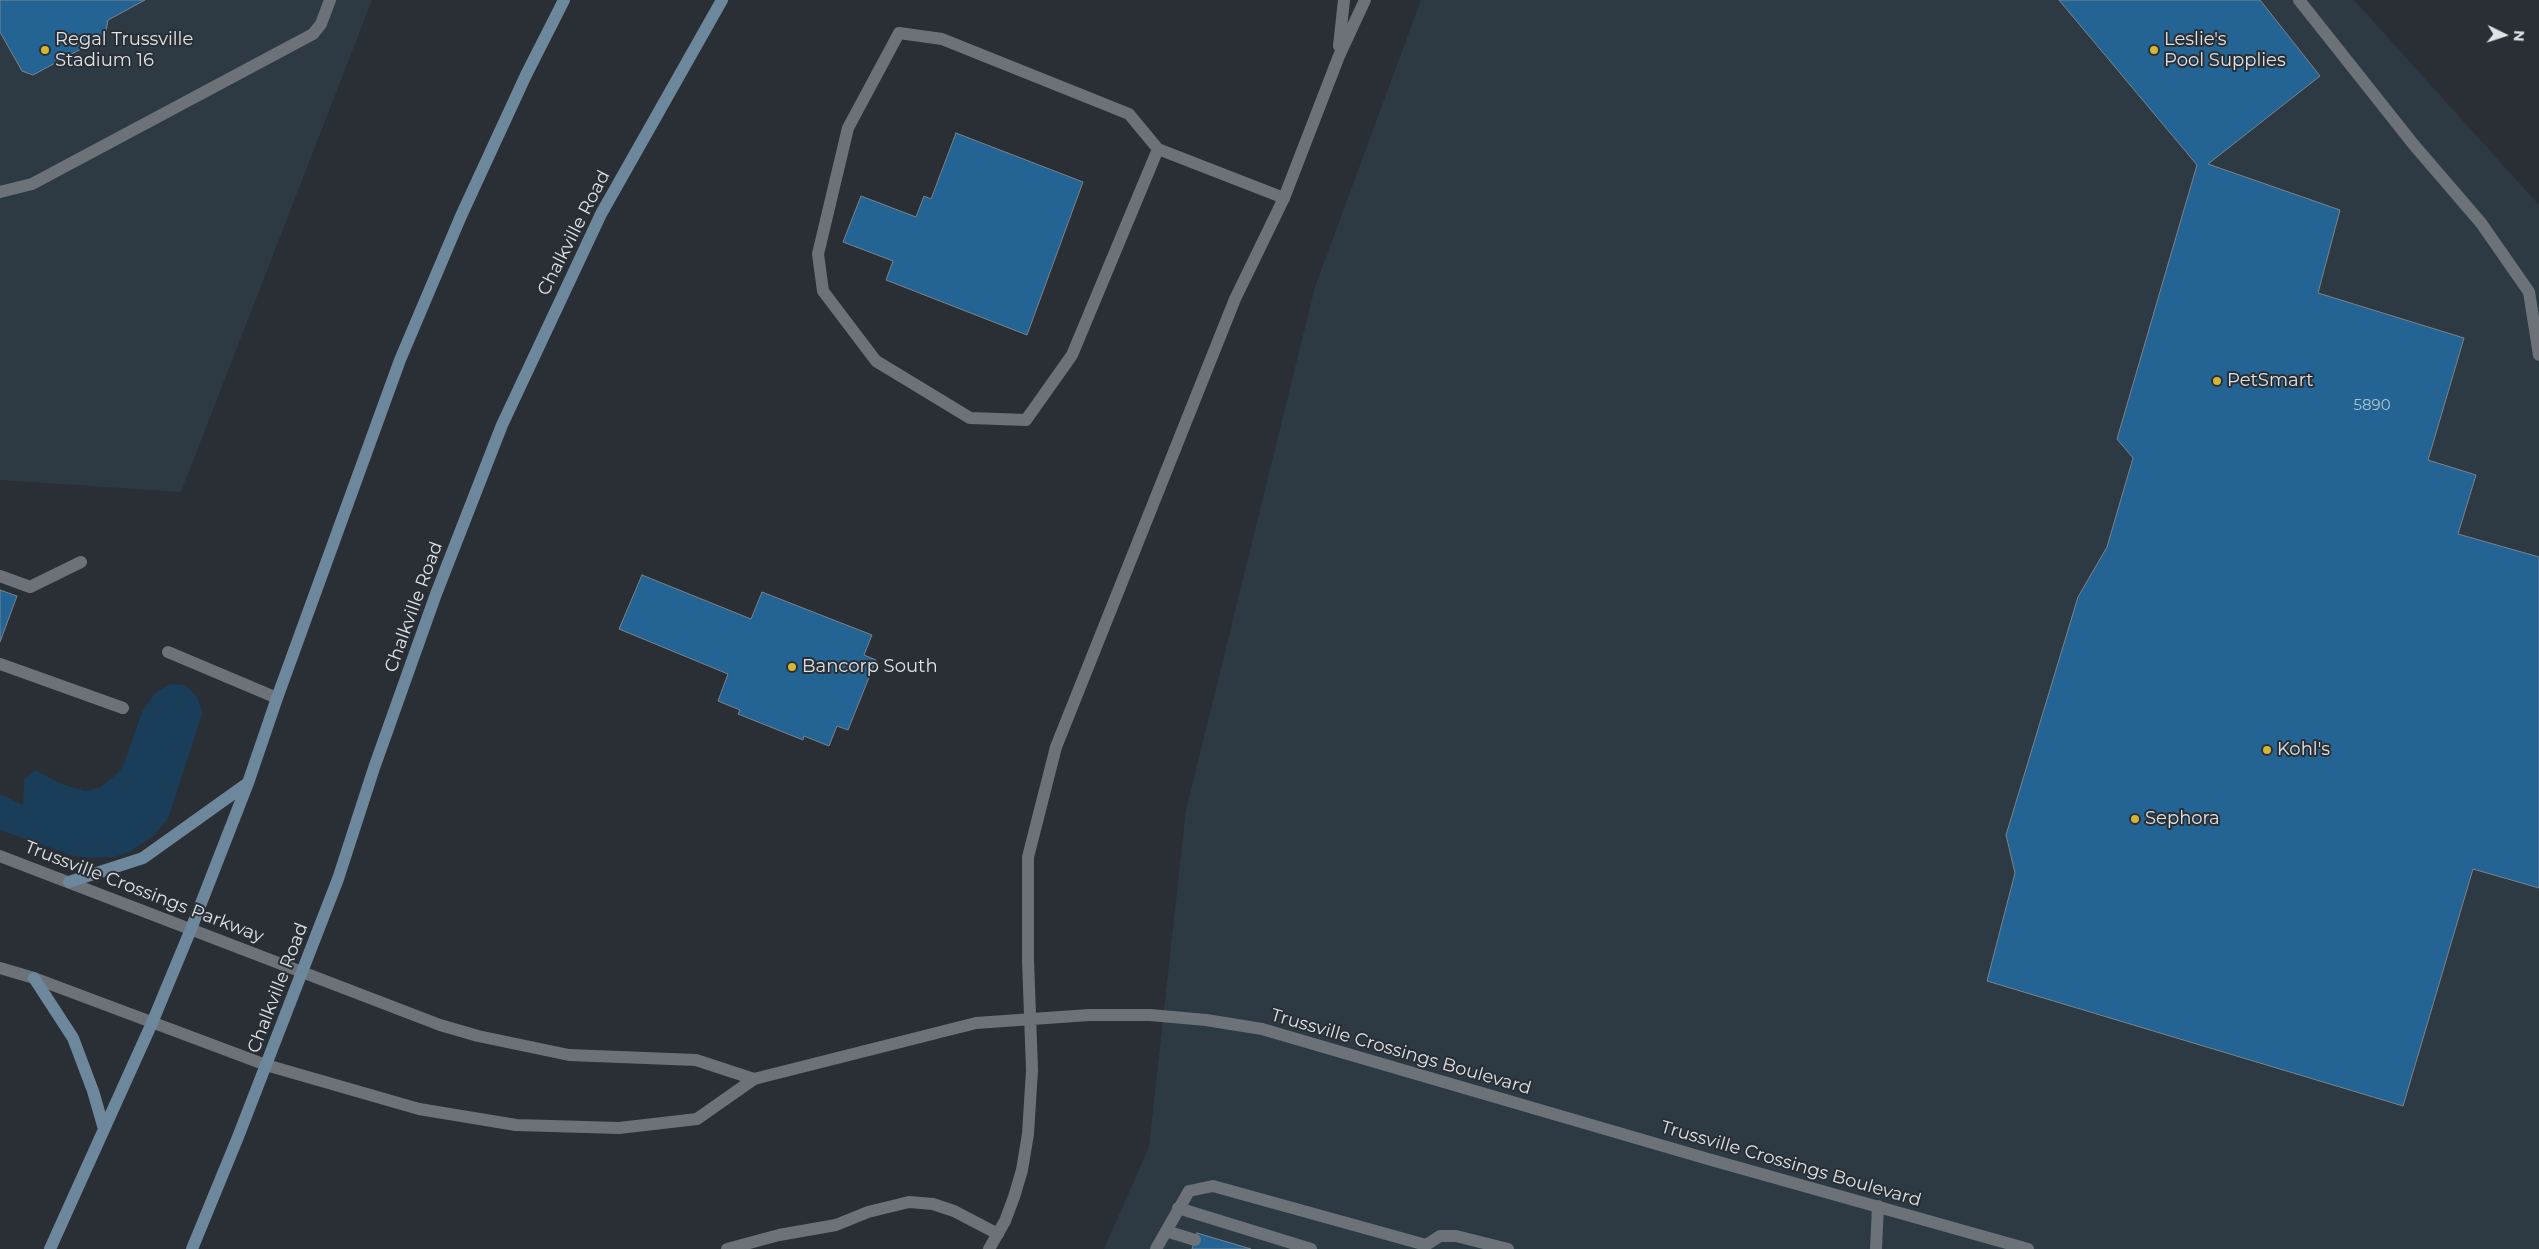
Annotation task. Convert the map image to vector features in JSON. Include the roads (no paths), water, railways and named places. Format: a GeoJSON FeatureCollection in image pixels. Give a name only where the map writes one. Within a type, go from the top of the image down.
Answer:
{"type":"FeatureCollection","features":[{"type":"Feature","properties":{"kind":"main road"},"geometry":{"type":"LineString","coordinates":[[50,1249],[152,1023],[191,929],[248,784],[277,698],[400,360],[461,216],[526,75],[564,0]]}},
{"type":"Feature","properties":{"kind":"main road","name":"Chalkville Road"},"geometry":{"type":"LineString","coordinates":[[192,1249],[303,972],[338,879],[374,768],[436,594],[502,425],[601,214],[722,0]]}},
{"type":"Feature","properties":{"kind":"main road"},"geometry":{"type":"LineString","coordinates":[[69,882],[143,858],[248,784]]}},
{"type":"Feature","properties":{"kind":"main road"},"geometry":{"type":"LineString","coordinates":[[34,978],[72,1038],[93,1090],[104,1129]]}},
{"type":"Feature","properties":{"kind":"street"},"geometry":{"type":"LineString","coordinates":[[0,192],[32,184],[313,34],[321,24],[330,0]]}},
{"type":"Feature","properties":{"kind":"street"},"geometry":{"type":"LineString","coordinates":[[1339,56],[1344,0]]}},
{"type":"Feature","properties":{"kind":"street"},"geometry":{"type":"LineString","coordinates":[[989,1249],[998,1234],[1022,1170],[1028,1134],[1032,1070],[1028,960],[1028,857],[1056,747],[1235,299],[1284,198],[1339,56],[1365,0]]}},
{"type":"Feature","properties":{"kind":"street"},"geometry":{"type":"LineString","coordinates":[[2299,0],[2414,146],[2481,223],[2529,292],[2539,355]]}},
{"type":"Feature","properties":{"kind":"street"},"geometry":{"type":"LineString","coordinates":[[1158,149],[1072,354],[1026,420],[970,418],[876,361],[823,292],[818,254],[848,128],[899,33],[942,39],[1129,114],[1158,149],[1284,198]]}},
{"type":"Feature","properties":{"kind":"street"},"geometry":{"type":"LineString","coordinates":[[0,576],[30,587],[81,562]]}},
{"type":"Feature","properties":{"kind":"street"},"geometry":{"type":"LineString","coordinates":[[168,652],[277,698]]}},
{"type":"Feature","properties":{"kind":"street"},"geometry":{"type":"LineString","coordinates":[[0,664],[123,708]]}},
{"type":"Feature","properties":{"kind":"street","name":"Trussville Crossings Parkway"},"geometry":{"type":"LineString","coordinates":[[0,856],[303,972]]}},
{"type":"Feature","properties":{"kind":"street"},"geometry":{"type":"LineString","coordinates":[[0,968],[34,978],[266,1065]]}},
{"type":"Feature","properties":{"kind":"street"},"geometry":{"type":"LineString","coordinates":[[303,972],[414,1015],[478,1036],[569,1055],[696,1060],[754,1079]]}},
{"type":"Feature","properties":{"kind":"street","name":"Trussville Crossings Boulevard"},"geometry":{"type":"LineString","coordinates":[[266,1065],[419,1108],[516,1125],[610,1128],[697,1119],[754,1079],[976,1023],[1089,1015],[1150,1015],[1206,1020],[1262,1029],[1708,1159],[2028,1249]]}},
{"type":"Feature","properties":{"kind":"street"},"geometry":{"type":"LineString","coordinates":[[1156,1249],[1189,1191],[1213,1186],[1425,1247],[1440,1236],[1456,1236],[1508,1249]]}},
{"type":"Feature","properties":{"kind":"street"},"geometry":{"type":"LineString","coordinates":[[727,1249],[779,1235],[836,1225],[875,1210],[909,1202],[933,1204],[954,1211],[998,1234]]}},
{"type":"Feature","properties":{"kind":"street"},"geometry":{"type":"LineString","coordinates":[[1876,1249],[1878,1206]]}},
{"type":"Feature","properties":{"kind":"street"},"geometry":{"type":"LineString","coordinates":[[1178,1208],[1311,1249]]}},
{"type":"Feature","properties":{"kind":"street"},"geometry":{"type":"LineString","coordinates":[[1166,1231],[1195,1240]]}},
{"type":"Feature","properties":{"kind":"place","name":"Regal Trussville Stadium 16"},"geometry":{"type":"Point","coordinates":[45,50]}},
{"type":"Feature","properties":{"kind":"place","name":"Leslie's Pool Supplies"},"geometry":{"type":"Point","coordinates":[2154,50]}},
{"type":"Feature","properties":{"kind":"place","name":"PetSmart"},"geometry":{"type":"Point","coordinates":[2217,381]}},
{"type":"Feature","properties":{"kind":"place","name":"Bancorp South"},"geometry":{"type":"Point","coordinates":[792,667]}},
{"type":"Feature","properties":{"kind":"place","name":"Kohl's"},"geometry":{"type":"Point","coordinates":[2267,750]}},
{"type":"Feature","properties":{"kind":"place","name":"Sephora"},"geometry":{"type":"Point","coordinates":[2135,819]}}]}
